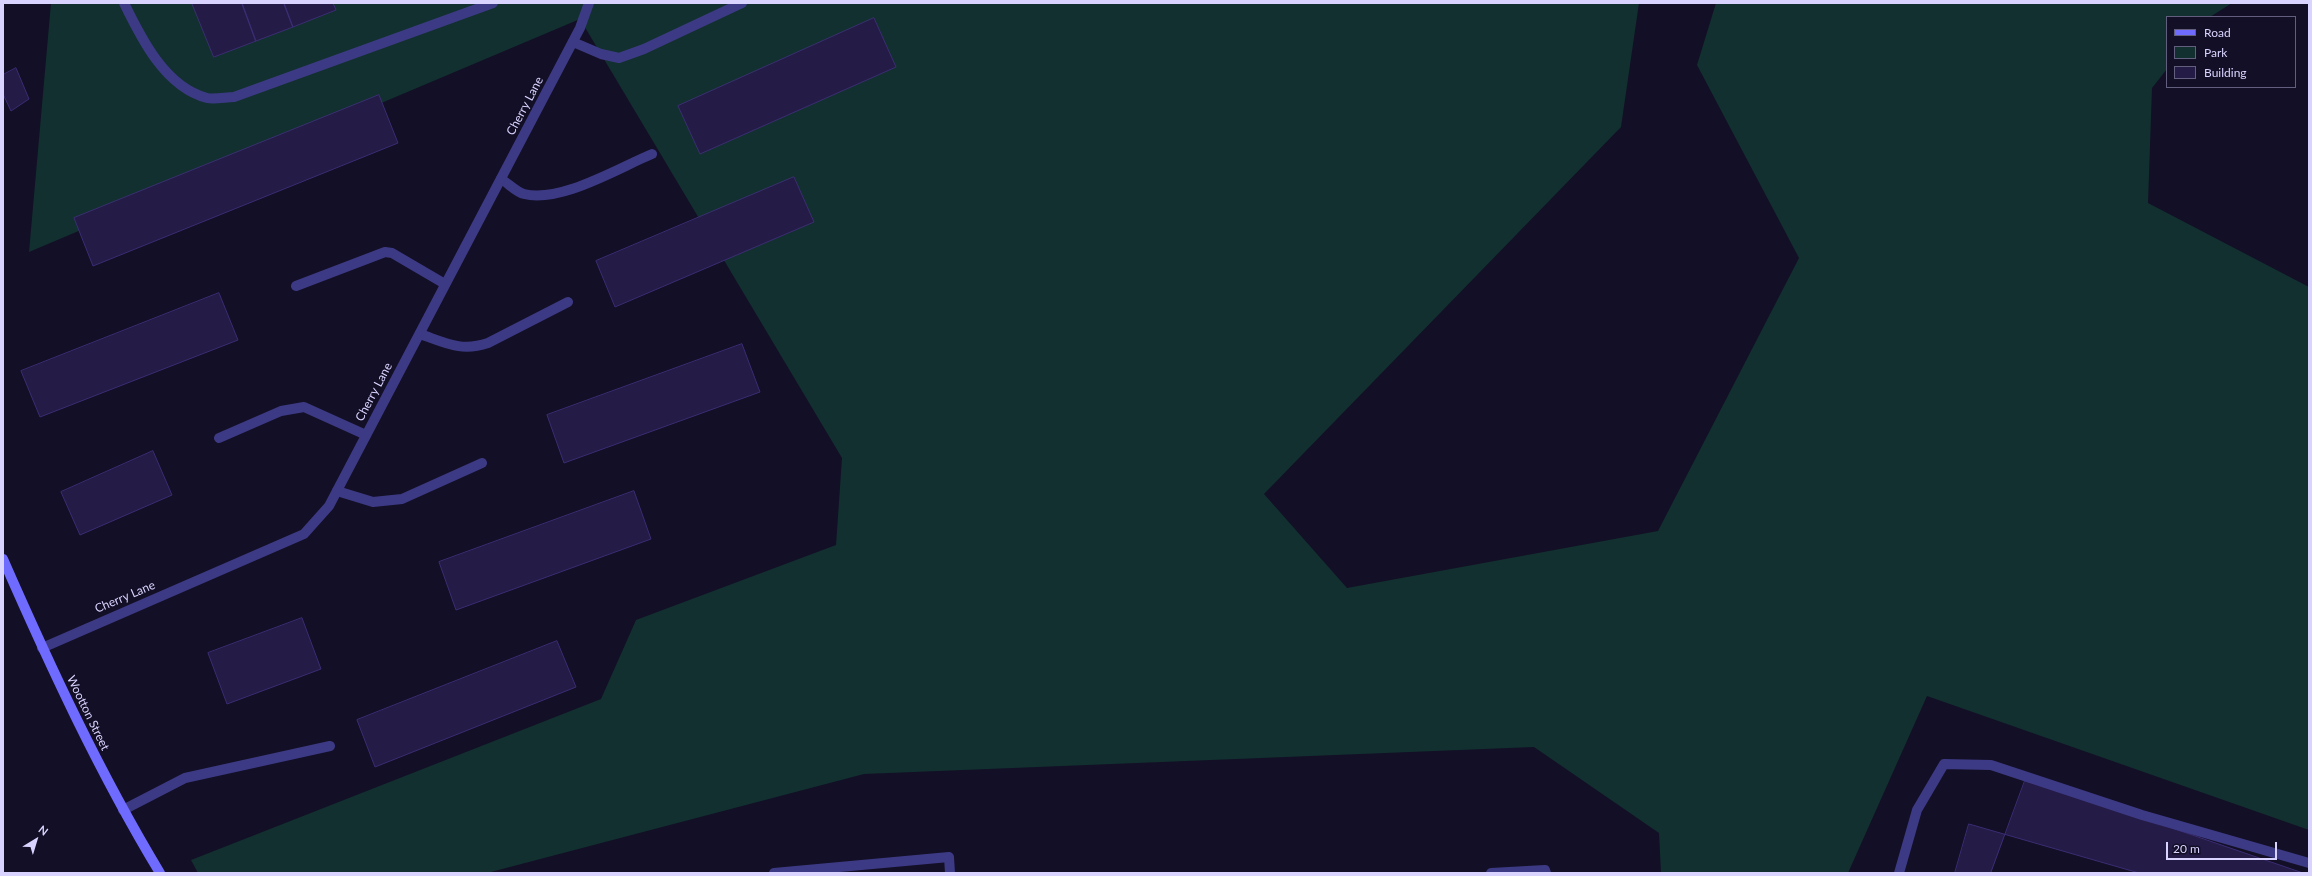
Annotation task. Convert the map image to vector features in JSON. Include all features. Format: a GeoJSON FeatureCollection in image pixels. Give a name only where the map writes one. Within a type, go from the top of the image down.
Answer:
{"type":"FeatureCollection","features":[{"type":"Feature","properties":{"kind":"street"},"geometry":{"type":"LineString","coordinates":[[124,3],[145,41],[169,74],[188,90],[208,99],[234,97],[493,3]]}},
{"type":"Feature","properties":{"kind":"street","name":"Cherry Lane"},"geometry":{"type":"LineString","coordinates":[[42,648],[304,534],[329,506],[573,42],[589,3]]}},
{"type":"Feature","properties":{"kind":"street"},"geometry":{"type":"LineString","coordinates":[[573,42],[601,54],[619,58],[644,49],[742,3]]}},
{"type":"Feature","properties":{"kind":"street"},"geometry":{"type":"LineString","coordinates":[[501,179],[524,194],[551,195],[578,186],[652,154]]}},
{"type":"Feature","properties":{"kind":"street"},"geometry":{"type":"LineString","coordinates":[[296,286],[385,252],[392,253],[445,284]]}},
{"type":"Feature","properties":{"kind":"street"},"geometry":{"type":"LineString","coordinates":[[420,334],[464,348],[474,348],[488,343],[568,302]]}},
{"type":"Feature","properties":{"kind":"street"},"geometry":{"type":"LineString","coordinates":[[219,438],[281,411],[304,407],[366,435]]}},
{"type":"Feature","properties":{"kind":"street"},"geometry":{"type":"LineString","coordinates":[[337,491],[373,502],[402,499],[482,463]]}},
{"type":"Feature","properties":{"kind":"street","name":"Wootton Street"},"geometry":{"type":"LineString","coordinates":[[3,558],[42,648],[77,723],[123,810],[160,873]]}},
{"type":"Feature","properties":{"kind":"street"},"geometry":{"type":"LineString","coordinates":[[123,810],[184,778],[330,746]]}},
{"type":"Feature","properties":{"kind":"street"},"geometry":{"type":"LineString","coordinates":[[1899,873],[1917,810],[1944,764],[1991,765],[2142,814],[2309,863]]}},
{"type":"Feature","properties":{"kind":"street"},"geometry":{"type":"LineString","coordinates":[[774,873],[869,869],[949,857],[950,873]]}},
{"type":"Feature","properties":{"kind":"street"},"geometry":{"type":"LineString","coordinates":[[1491,873],[1545,870],[1546,873]]}},
{"type":"Feature","properties":{"kind":"green space"},"geometry":{"type":"Polygon","coordinates":[[[51,3],[1639,3],[1621,127],[1264,494],[1347,588],[1658,531],[1799,258],[1697,65],[1716,3],[2232,3],[2212,16],[2166,16],[2166,70],[2152,88],[2148,203],[2309,287],[2309,830],[1927,696],[1848,873],[1661,873],[1659,833],[1534,747],[864,774],[487,873],[198,873],[191,860],[601,699],[636,620],[836,545],[842,458],[580,19],[29,252],[51,3]]]}},
{"type":"Feature","properties":{"kind":"building"},"geometry":{"type":"Polygon","coordinates":[[[192,3],[242,3],[256,41],[214,57],[192,3]]]}},
{"type":"Feature","properties":{"kind":"building"},"geometry":{"type":"Polygon","coordinates":[[[242,3],[284,3],[293,27],[256,41],[242,3]]]}},
{"type":"Feature","properties":{"kind":"building"},"geometry":{"type":"Polygon","coordinates":[[[284,3],[333,3],[336,10],[293,27],[284,3]]]}},
{"type":"Feature","properties":{"kind":"building"},"geometry":{"type":"Polygon","coordinates":[[[874,18],[896,67],[700,154],[678,106],[874,18]]]}},
{"type":"Feature","properties":{"kind":"building"},"geometry":{"type":"Polygon","coordinates":[[[16,68],[29,99],[11,111],[3,94],[3,75],[16,68]]]}},
{"type":"Feature","properties":{"kind":"building"},"geometry":{"type":"Polygon","coordinates":[[[379,95],[398,143],[93,266],[74,218],[379,95]]]}},
{"type":"Feature","properties":{"kind":"building"},"geometry":{"type":"Polygon","coordinates":[[[794,177],[814,222],[615,307],[596,261],[794,177]]]}},
{"type":"Feature","properties":{"kind":"building"},"geometry":{"type":"Polygon","coordinates":[[[219,293],[238,340],[40,417],[21,371],[219,293]]]}},
{"type":"Feature","properties":{"kind":"building"},"geometry":{"type":"Polygon","coordinates":[[[742,344],[760,392],[564,463],[547,415],[742,344]]]}},
{"type":"Feature","properties":{"kind":"building"},"geometry":{"type":"Polygon","coordinates":[[[153,451],[172,495],[80,535],[61,492],[153,451]]]}},
{"type":"Feature","properties":{"kind":"building"},"geometry":{"type":"Polygon","coordinates":[[[634,491],[651,539],[456,610],[439,562],[634,491]]]}},
{"type":"Feature","properties":{"kind":"building"},"geometry":{"type":"Polygon","coordinates":[[[302,618],[321,669],[227,704],[208,653],[302,618]]]}},
{"type":"Feature","properties":{"kind":"building"},"geometry":{"type":"Polygon","coordinates":[[[557,641],[576,687],[375,767],[357,720],[557,641]]]}},
{"type":"Feature","properties":{"kind":"building"},"geometry":{"type":"Polygon","coordinates":[[[2026,778],[2303,873],[1991,873],[2026,778]]]}},
{"type":"Feature","properties":{"kind":"building"},"geometry":{"type":"Polygon","coordinates":[[[1969,824],[2139,873],[1955,873],[1969,824]]]}}]}
